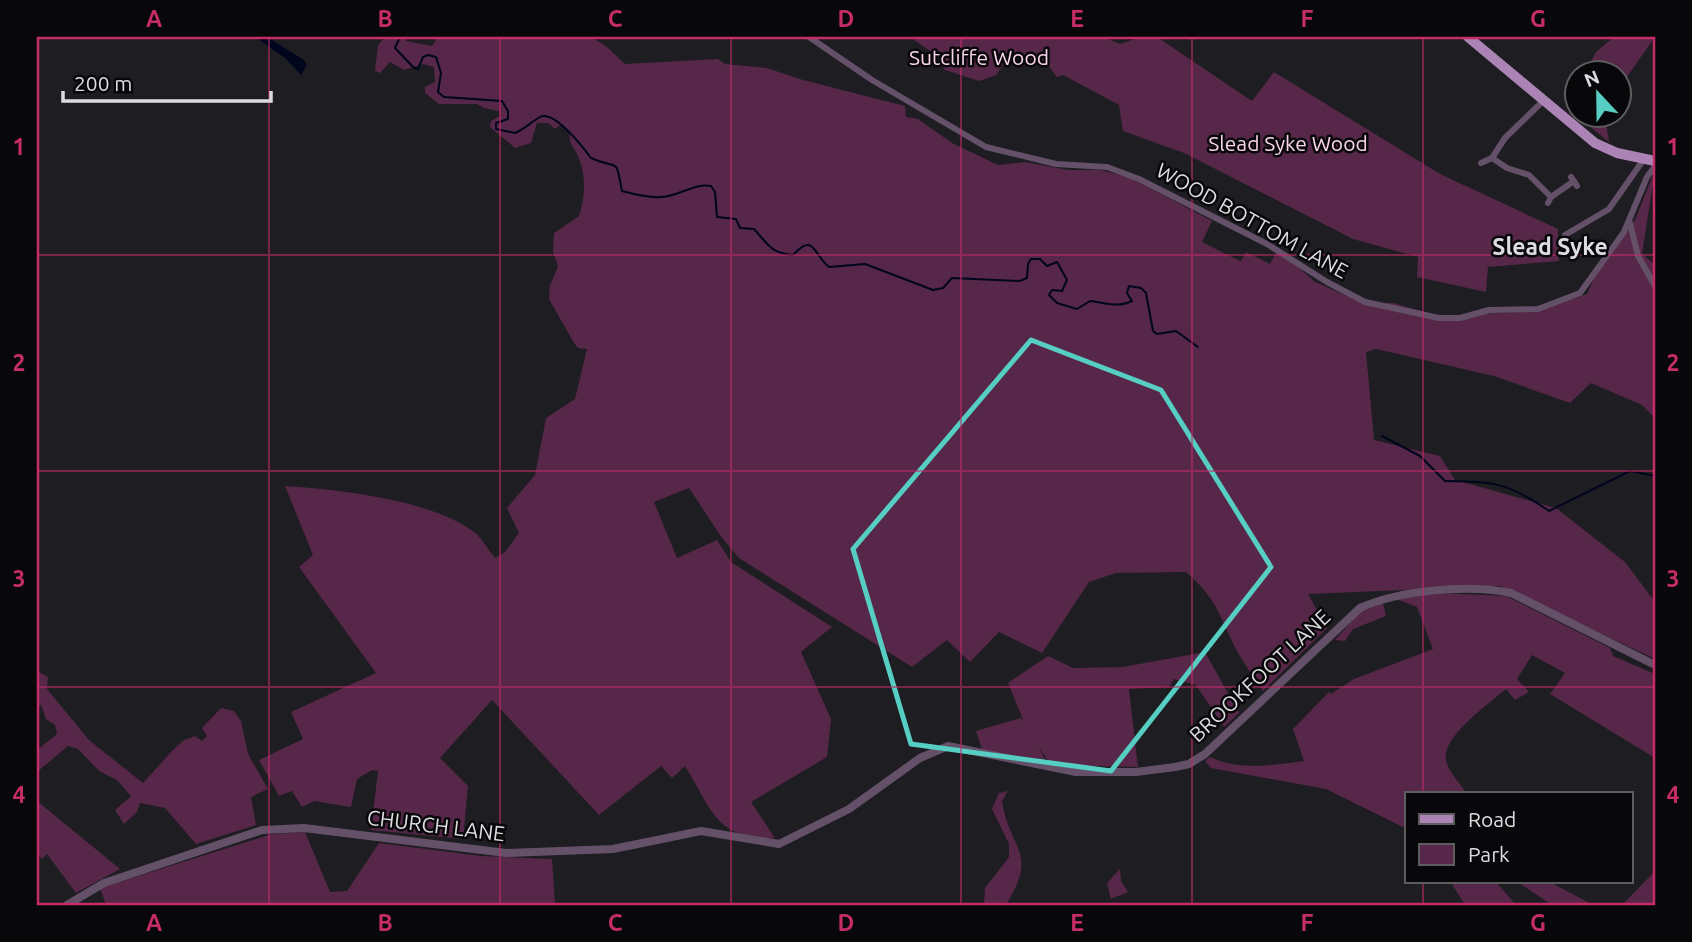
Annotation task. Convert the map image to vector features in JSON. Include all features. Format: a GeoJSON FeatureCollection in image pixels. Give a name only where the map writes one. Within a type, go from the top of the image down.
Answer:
{"type":"FeatureCollection","features":[{"type":"Feature","properties":{"kind":"main road"},"geometry":{"type":"LineString","coordinates":[[1468,37],[1543,101],[1606,149],[1655,163]]}},
{"type":"Feature","properties":{"kind":"street","name":"WOOD BOTTOM LANE"},"geometry":{"type":"LineString","coordinates":[[809,37],[872,80],[979,144],[1014,156],[1056,164],[1107,167],[1139,179],[1267,244],[1327,282],[1365,302],[1403,313],[1460,318],[1489,310],[1538,309],[1580,293],[1630,221]]}},
{"type":"Feature","properties":{"kind":"street"},"geometry":{"type":"LineString","coordinates":[[1481,163],[1492,158],[1505,138],[1543,101]]}},
{"type":"Feature","properties":{"kind":"street"},"geometry":{"type":"LineString","coordinates":[[1492,158],[1507,168],[1529,175],[1549,200],[1574,181]]}},
{"type":"Feature","properties":{"kind":"street"},"geometry":{"type":"LineString","coordinates":[[1566,235],[1609,209],[1644,159]]}},
{"type":"Feature","properties":{"kind":"street"},"geometry":{"type":"LineString","coordinates":[[1655,163],[1630,221],[1638,256],[1655,286]]}},
{"type":"Feature","properties":{"kind":"street","name":"BROOKFOOT LANE"},"geometry":{"type":"LineString","coordinates":[[810,830],[849,809],[920,758],[948,746],[1076,772],[1136,772],[1189,764],[1205,754],[1347,619],[1377,600],[1427,591],[1497,590],[1511,593],[1655,665]]}},
{"type":"Feature","properties":{"kind":"street","name":"CHURCH LANE"},"geometry":{"type":"LineString","coordinates":[[67,905],[104,883],[184,854],[262,830],[286,827],[453,848],[540,854],[613,849],[701,831],[779,844],[810,830]]}},
{"type":"Feature","properties":{"kind":"highlighted area"},"geometry":{"type":"Polygon","coordinates":[[[1031,340],[1161,390],[1271,567],[1111,771],[911,744],[853,549],[1031,340]]]}},
{"type":"Feature","properties":{"kind":"green space"},"geometry":{"type":"Polygon","coordinates":[[[385,37],[407,37],[406,41],[432,46],[438,37],[591,37],[606,46],[625,64],[718,59],[725,64],[767,68],[905,106],[906,117],[918,119],[952,143],[998,165],[1025,162],[1068,170],[1101,170],[1131,178],[1212,221],[1202,242],[1236,259],[1241,261],[1246,252],[1270,264],[1276,253],[1295,264],[1315,282],[1363,303],[1393,303],[1439,316],[1536,311],[1587,294],[1594,278],[1635,220],[1655,170],[1642,254],[1655,265],[1655,418],[1642,405],[1591,383],[1570,403],[1494,376],[1376,349],[1366,352],[1374,440],[1440,456],[1455,480],[1556,508],[1625,562],[1655,602],[1655,659],[1500,586],[1308,594],[1327,628],[1263,691],[1238,652],[1213,603],[1186,572],[1116,573],[1089,582],[1042,653],[999,632],[970,662],[947,640],[912,667],[739,558],[722,538],[689,488],[654,502],[677,558],[717,540],[731,562],[832,627],[801,652],[831,719],[827,757],[751,802],[775,838],[740,834],[718,820],[685,766],[672,778],[661,766],[599,815],[492,700],[440,758],[468,786],[463,839],[371,830],[378,771],[372,770],[357,779],[351,807],[314,801],[302,807],[292,791],[279,796],[259,760],[303,739],[291,712],[376,673],[299,567],[313,555],[285,486],[356,493],[434,512],[474,532],[495,558],[505,552],[519,533],[507,508],[535,475],[546,418],[575,399],[587,349],[578,348],[574,343],[549,299],[550,285],[558,267],[553,251],[554,233],[579,216],[583,200],[582,169],[570,141],[570,133],[560,125],[555,129],[548,123],[537,123],[531,143],[515,148],[490,127],[491,121],[500,116],[499,111],[477,104],[439,104],[425,93],[425,87],[435,82],[434,67],[423,64],[404,70],[390,62],[380,73],[375,71],[378,45],[385,37]]]}},
{"type":"Feature","properties":{"kind":"green space","name":"Slead Syke Wood"},"geometry":{"type":"Polygon","coordinates":[[[910,37],[1103,37],[1120,44],[1141,37],[1157,37],[1252,101],[1274,72],[1440,174],[1558,229],[1559,261],[1488,267],[1486,292],[1417,277],[1418,257],[1353,239],[1184,153],[1123,131],[1119,105],[1063,75],[1057,77],[1048,65],[1011,53],[996,75],[979,81],[945,70],[937,56],[910,37]]]}},
{"type":"Feature","properties":{"kind":"green space"},"geometry":{"type":"Polygon","coordinates":[[[1614,37],[1655,37],[1632,70],[1632,60],[1592,60],[1596,52],[1614,37]]]}},
{"type":"Feature","properties":{"kind":"green space"},"geometry":{"type":"Polygon","coordinates":[[[1594,130],[1607,130],[1609,142],[1594,130]]]}},
{"type":"Feature","properties":{"kind":"green space"},"geometry":{"type":"Polygon","coordinates":[[[1437,593],[1506,596],[1610,648],[1613,656],[1655,674],[1655,758],[1550,694],[1565,673],[1532,655],[1517,679],[1529,692],[1515,700],[1506,689],[1468,721],[1446,751],[1447,764],[1465,792],[1405,792],[1405,828],[1326,789],[1211,768],[1205,761],[1210,757],[1233,764],[1256,766],[1304,761],[1293,729],[1329,692],[1331,694],[1354,679],[1433,649],[1417,607],[1396,599],[1437,593]]]}},
{"type":"Feature","properties":{"kind":"green space"},"geometry":{"type":"Polygon","coordinates":[[[1383,603],[1386,616],[1353,629],[1345,641],[1335,640],[1360,612],[1383,603]]]}},
{"type":"Feature","properties":{"kind":"green space"},"geometry":{"type":"Polygon","coordinates":[[[1205,652],[1239,713],[1224,727],[1196,685],[1174,679],[1169,687],[1129,689],[1138,767],[1051,765],[1038,746],[1048,765],[982,749],[976,731],[1021,718],[1024,722],[1008,683],[1048,656],[1073,668],[1123,667],[1205,652]]]}},
{"type":"Feature","properties":{"kind":"green space"},"geometry":{"type":"Polygon","coordinates":[[[37,671],[48,677],[47,689],[89,740],[143,783],[184,740],[195,736],[202,741],[207,736],[202,728],[221,708],[234,711],[241,721],[248,754],[268,789],[251,797],[256,825],[196,844],[165,808],[140,803],[137,812],[124,824],[115,810],[131,796],[117,780],[99,771],[78,749],[68,746],[37,772],[37,750],[57,734],[55,725],[46,719],[41,705],[37,707],[37,671]]]}},
{"type":"Feature","properties":{"kind":"green space"},"geometry":{"type":"Polygon","coordinates":[[[1008,791],[1002,801],[1019,852],[1020,873],[1006,905],[984,905],[985,888],[1009,857],[1009,844],[992,809],[999,793],[1008,791]]]}},
{"type":"Feature","properties":{"kind":"green space"},"geometry":{"type":"Polygon","coordinates":[[[37,801],[120,869],[76,893],[47,854],[42,859],[37,853],[37,801]]]}},
{"type":"Feature","properties":{"kind":"green space"},"geometry":{"type":"Polygon","coordinates":[[[305,832],[330,892],[347,891],[379,843],[481,856],[552,859],[555,905],[106,905],[100,888],[272,834],[305,832]]]}},
{"type":"Feature","properties":{"kind":"green space"},"geometry":{"type":"Polygon","coordinates":[[[1120,869],[1121,881],[1128,892],[1111,899],[1107,883],[1120,869]]]}},
{"type":"Feature","properties":{"kind":"green space"},"geometry":{"type":"Polygon","coordinates":[[[1655,871],[1655,905],[1622,905],[1655,871]]]}},
{"type":"Feature","properties":{"kind":"green space"},"geometry":{"type":"Polygon","coordinates":[[[1451,883],[1497,883],[1516,905],[1465,905],[1451,883]]]}},
{"type":"Feature","properties":{"kind":"green space"},"geometry":{"type":"Polygon","coordinates":[[[1519,883],[1552,883],[1593,905],[1552,905],[1519,883]]]}},
{"type":"Feature","properties":{"kind":"water"},"geometry":{"type":"Polygon","coordinates":[[[255,37],[267,37],[304,60],[307,65],[301,75],[285,58],[255,37]]]}},
{"type":"Feature","properties":{"kind":"waterway"},"geometry":{"type":"LineString","coordinates":[[400,37],[395,48],[414,68],[418,69],[423,57],[436,57],[441,73],[438,92],[444,97],[502,101],[508,111],[508,119],[496,123],[496,129],[515,133],[540,117],[553,119],[568,131],[591,158],[617,168],[622,191],[662,197],[699,186],[711,186],[715,192],[717,217],[736,219],[740,228],[754,229],[770,247],[779,252],[793,255],[800,248],[809,245],[829,267],[865,264],[933,290],[943,288],[952,278],[1020,281],[1027,278],[1031,259],[1040,259],[1047,266],[1057,262],[1067,280],[1062,291],[1052,290],[1049,295],[1057,303],[1077,309],[1090,301],[1122,304],[1132,301],[1127,293],[1129,286],[1141,288],[1146,293],[1153,331],[1157,334],[1176,331],[1198,347]]}},
{"type":"Feature","properties":{"kind":"waterway"},"geometry":{"type":"LineString","coordinates":[[1382,436],[1420,456],[1445,481],[1489,483],[1511,489],[1549,511],[1630,471],[1655,476]]}},
{"type":"Feature","properties":{"kind":"district","name":"Slead Syke"},"geometry":{"type":"Point","coordinates":[1550,247]}},
{"type":"Feature","properties":{"kind":"park label","name":"Sutcliffe Wood"},"geometry":{"type":"Point","coordinates":[979,58]}}]}
